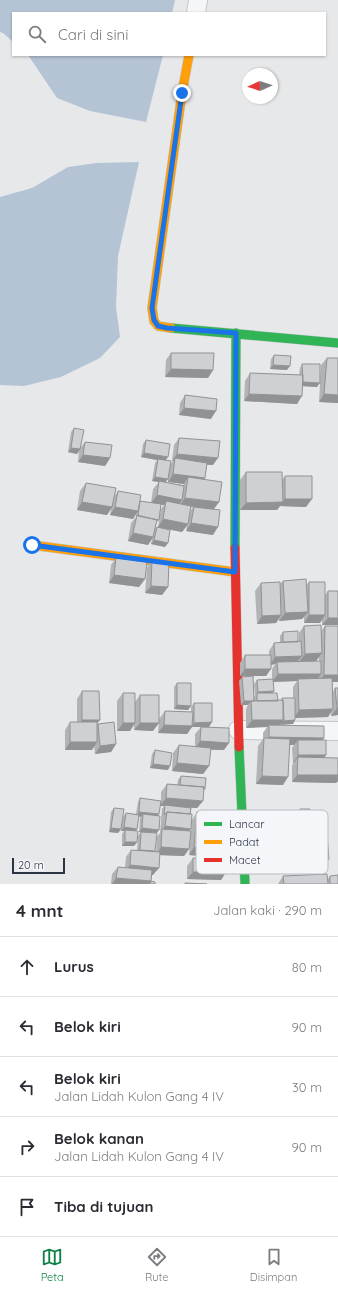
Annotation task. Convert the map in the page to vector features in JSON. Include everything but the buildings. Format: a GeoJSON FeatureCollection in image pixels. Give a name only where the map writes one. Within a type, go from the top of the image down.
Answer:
{"type":"FeatureCollection","features":[{"type":"Feature","properties":{"kind":"street"},"geometry":{"type":"LineString","coordinates":[[196,12],[198,0]]}},
{"type":"Feature","properties":{"kind":"street"},"geometry":{"type":"LineString","coordinates":[[189,56],[182,93],[152,308],[154,320],[158,326],[167,328],[338,343]]}},
{"type":"Feature","properties":{"kind":"street"},"geometry":{"type":"LineString","coordinates":[[236,333],[235,572],[238,730],[242,810]]}},
{"type":"Feature","properties":{"kind":"street"},"geometry":{"type":"LineString","coordinates":[[32,545],[235,572]]}},
{"type":"Feature","properties":{"kind":"street"},"geometry":{"type":"LineString","coordinates":[[238,730],[338,731]]}},
{"type":"Feature","properties":{"kind":"street"},"geometry":{"type":"LineString","coordinates":[[245,874],[245,884]]}},
{"type":"Feature","properties":{"kind":"water"},"geometry":{"type":"Polygon","coordinates":[[[0,0],[175,0],[172,12],[12,12],[12,41],[0,32],[0,0]]]}},
{"type":"Feature","properties":{"kind":"water"},"geometry":{"type":"Polygon","coordinates":[[[29,56],[163,56],[146,122],[90,111],[57,98],[29,56]]]}},
{"type":"Feature","properties":{"kind":"water"},"geometry":{"type":"Polygon","coordinates":[[[139,162],[118,256],[116,307],[120,337],[100,358],[61,377],[24,386],[0,385],[0,197],[32,188],[68,167],[97,163],[139,162]]]}},
{"type":"Feature","properties":{"kind":"traffic: fast"},"geometry":{"type":"LineString","coordinates":[[171,328],[338,343]]}},
{"type":"Feature","properties":{"kind":"traffic: fast"},"geometry":{"type":"LineString","coordinates":[[235,548],[236,333]]}},
{"type":"Feature","properties":{"kind":"traffic: fast"},"geometry":{"type":"LineString","coordinates":[[239,747],[242,810]]}},
{"type":"Feature","properties":{"kind":"traffic: fast"},"geometry":{"type":"LineString","coordinates":[[245,874],[245,884]]}},
{"type":"Feature","properties":{"kind":"traffic: slow"},"geometry":{"type":"LineString","coordinates":[[171,328],[158,326],[154,321],[152,308],[182,93],[189,56]]}},
{"type":"Feature","properties":{"kind":"traffic: slow"},"geometry":{"type":"LineString","coordinates":[[32,545],[235,572]]}},
{"type":"Feature","properties":{"kind":"traffic: jam"},"geometry":{"type":"LineString","coordinates":[[235,548],[239,747]]}},
{"type":"Feature","properties":{"kind":"route"},"geometry":{"type":"LineString","coordinates":[[32,545],[235,572],[236,333],[158,326],[154,320],[152,308],[182,93]]}}]}
